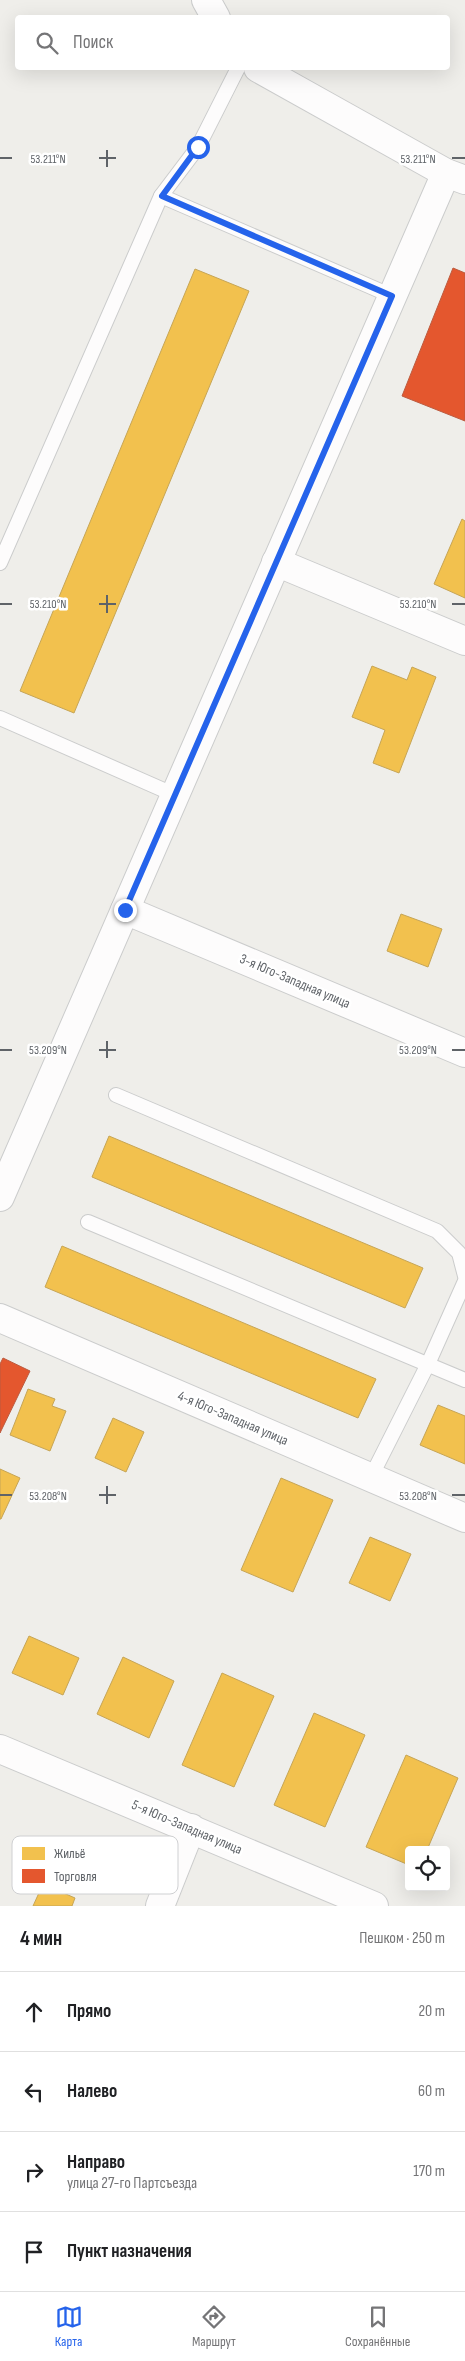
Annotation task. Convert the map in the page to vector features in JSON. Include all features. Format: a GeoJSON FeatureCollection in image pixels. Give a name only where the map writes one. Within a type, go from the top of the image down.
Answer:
{"type":"FeatureCollection","features":[{"type":"Feature","properties":{"kind":"street"},"geometry":{"type":"LineString","coordinates":[[206,0],[214,15]]}},
{"type":"Feature","properties":{"kind":"street"},"geometry":{"type":"LineString","coordinates":[[0,1197],[392,296],[455,177],[262,70]]}},
{"type":"Feature","properties":{"kind":"street"},"geometry":{"type":"LineString","coordinates":[[276,562],[465,641]]}},
{"type":"Feature","properties":{"kind":"street","name":"3-я Юго-Западная улица"},"geometry":{"type":"LineString","coordinates":[[125,910],[465,1053]]}},
{"type":"Feature","properties":{"kind":"street","name":"4-я Юго-Западная улица"},"geometry":{"type":"LineString","coordinates":[[0,1318],[465,1518]]}},
{"type":"Feature","properties":{"kind":"street","name":"5-я Юго-Западная улица"},"geometry":{"type":"LineString","coordinates":[[0,1749],[374,1906]]}},
{"type":"Feature","properties":{"kind":"street"},"geometry":{"type":"LineString","coordinates":[[178,1861],[191,1828]]}},
{"type":"Feature","properties":{"kind":"street"},"geometry":{"type":"LineString","coordinates":[[160,1906],[165,1894]]}},
{"type":"Feature","properties":{"kind":"lane"},"geometry":{"type":"LineString","coordinates":[[0,564],[162,196],[198,147],[237,70]]}},
{"type":"Feature","properties":{"kind":"lane"},"geometry":{"type":"LineString","coordinates":[[162,196],[392,296]]}},
{"type":"Feature","properties":{"kind":"lane"},"geometry":{"type":"LineString","coordinates":[[0,718],[175,795]]}},
{"type":"Feature","properties":{"kind":"lane"},"geometry":{"type":"LineString","coordinates":[[116,1096],[437,1231],[459,1253],[465,1276]]}},
{"type":"Feature","properties":{"kind":"lane"},"geometry":{"type":"LineString","coordinates":[[88,1222],[465,1380]]}},
{"type":"Feature","properties":{"kind":"lane"},"geometry":{"type":"LineString","coordinates":[[371,1477],[428,1364],[465,1281]]}},
{"type":"Feature","properties":{"kind":"building: Жильё"},"geometry":{"type":"Polygon","coordinates":[[[195,269],[249,291],[74,713],[20,691],[195,269]]]}},
{"type":"Feature","properties":{"kind":"building: Жильё"},"geometry":{"type":"Polygon","coordinates":[[[462,519],[465,521],[465,598],[434,584],[462,519]]]}},
{"type":"Feature","properties":{"kind":"building: Жильё"},"geometry":{"type":"Polygon","coordinates":[[[372,666],[407,680],[412,667],[436,677],[399,773],[373,763],[385,730],[352,717],[372,666]]]}},
{"type":"Feature","properties":{"kind":"building: Жильё"},"geometry":{"type":"Polygon","coordinates":[[[401,914],[442,929],[428,967],[387,951],[401,914]]]}},
{"type":"Feature","properties":{"kind":"building: Жильё"},"geometry":{"type":"Polygon","coordinates":[[[109,1136],[423,1268],[405,1308],[92,1177],[109,1136]]]}},
{"type":"Feature","properties":{"kind":"building: Жильё"},"geometry":{"type":"Polygon","coordinates":[[[62,1246],[376,1379],[358,1418],[45,1287],[62,1246]]]}},
{"type":"Feature","properties":{"kind":"building: Жильё"},"geometry":{"type":"Polygon","coordinates":[[[28,1389],[55,1399],[52,1406],[66,1411],[50,1451],[10,1435],[28,1389]]]}},
{"type":"Feature","properties":{"kind":"building: Жильё"},"geometry":{"type":"Polygon","coordinates":[[[438,1405],[465,1416],[465,1464],[420,1445],[438,1405]]]}},
{"type":"Feature","properties":{"kind":"building: Жильё"},"geometry":{"type":"Polygon","coordinates":[[[113,1418],[144,1432],[126,1472],[95,1458],[113,1418]]]}},
{"type":"Feature","properties":{"kind":"building: Жильё"},"geometry":{"type":"Polygon","coordinates":[[[0,1469],[20,1478],[1,1519],[0,1519],[0,1469]]]}},
{"type":"Feature","properties":{"kind":"building: Жильё"},"geometry":{"type":"Polygon","coordinates":[[[281,1478],[333,1500],[293,1592],[241,1570],[281,1478]]]}},
{"type":"Feature","properties":{"kind":"building: Жильё"},"geometry":{"type":"Polygon","coordinates":[[[370,1537],[411,1554],[390,1601],[349,1583],[370,1537]]]}},
{"type":"Feature","properties":{"kind":"building: Жильё"},"geometry":{"type":"Polygon","coordinates":[[[29,1636],[79,1658],[63,1695],[12,1673],[29,1636]]]}},
{"type":"Feature","properties":{"kind":"building: Жильё"},"geometry":{"type":"Polygon","coordinates":[[[123,1657],[174,1681],[149,1738],[97,1714],[123,1657]]]}},
{"type":"Feature","properties":{"kind":"building: Жильё"},"geometry":{"type":"Polygon","coordinates":[[[222,1673],[274,1696],[234,1787],[182,1765],[222,1673]]]}},
{"type":"Feature","properties":{"kind":"building: Жильё"},"geometry":{"type":"Polygon","coordinates":[[[314,1713],[365,1735],[325,1827],[274,1805],[314,1713]]]}},
{"type":"Feature","properties":{"kind":"building: Жильё"},"geometry":{"type":"Polygon","coordinates":[[[406,1755],[458,1778],[429,1846],[405,1846],[405,1863],[366,1847],[406,1755]]]}},
{"type":"Feature","properties":{"kind":"building: Жильё"},"geometry":{"type":"Polygon","coordinates":[[[38,1894],[66,1894],[75,1898],[72,1906],[33,1906],[38,1894]]]}},
{"type":"Feature","properties":{"kind":"building: Торговля"},"geometry":{"type":"Polygon","coordinates":[[[453,268],[465,273],[465,421],[402,396],[453,268]]]}},
{"type":"Feature","properties":{"kind":"building: Торговля"},"geometry":{"type":"Polygon","coordinates":[[[3,1358],[30,1371],[0,1433],[0,1364],[3,1358]]]}},
{"type":"Feature","properties":{"kind":"route"},"geometry":{"type":"LineString","coordinates":[[125,910],[392,296],[162,196],[198,147]]}}]}
